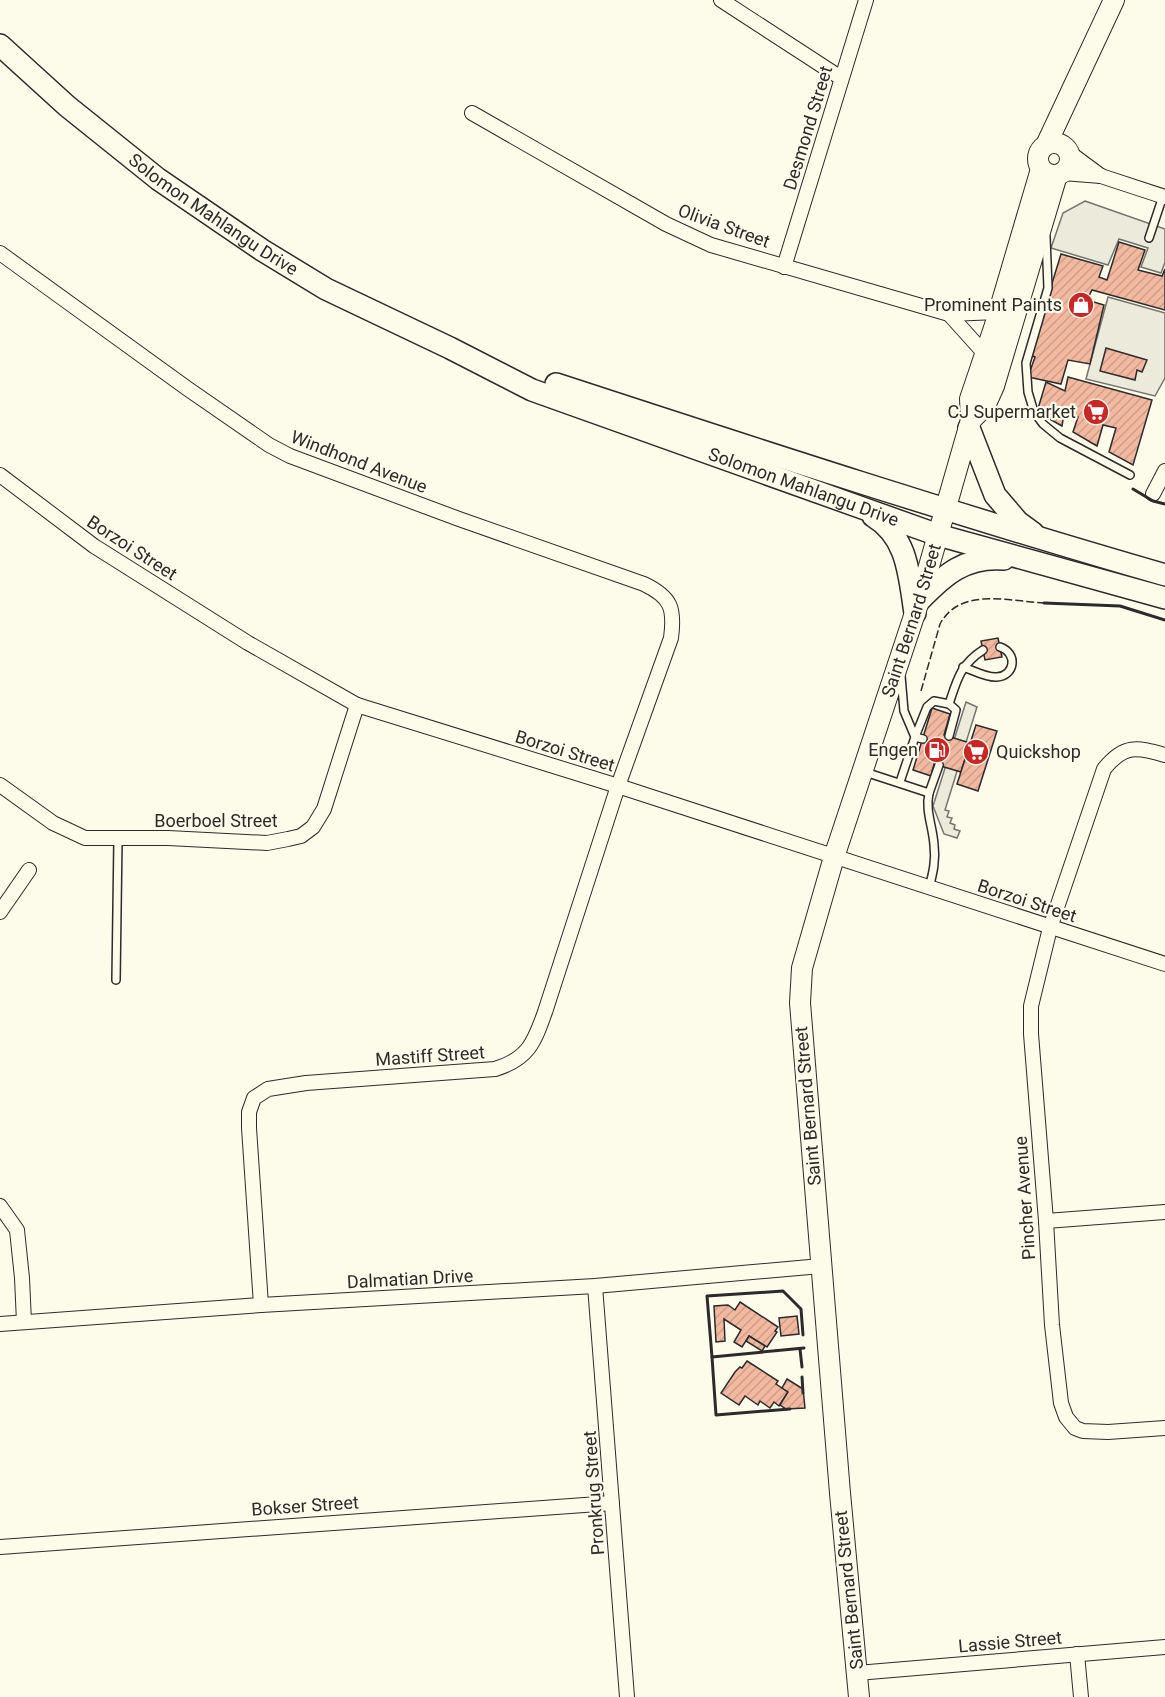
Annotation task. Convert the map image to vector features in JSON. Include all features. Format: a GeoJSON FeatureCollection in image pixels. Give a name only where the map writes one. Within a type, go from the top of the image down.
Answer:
{"type":"FeatureCollection","features":[{"type":"Feature","properties":{"kind":"main road","name":"Solomon Mahlangu Drive"},"geometry":{"type":"LineString","coordinates":[[0,45],[67,106],[158,179],[262,250],[326,289],[532,390],[938,535],[1165,598]]}},
{"type":"Feature","properties":{"kind":"main road","name":"Solomon Mahlangu Drive"},"geometry":{"type":"LineString","coordinates":[[450,348],[767,453],[1042,540],[1165,575]]}},
{"type":"Feature","properties":{"kind":"main road"},"geometry":{"type":"LineString","coordinates":[[970,424],[995,495],[1018,522],[1042,540]]}},
{"type":"Feature","properties":{"kind":"main road"},"geometry":{"type":"LineString","coordinates":[[844,500],[891,528],[904,555],[917,607]]}},
{"type":"Feature","properties":{"kind":"main road"},"geometry":{"type":"LineString","coordinates":[[917,607],[939,581],[958,567],[987,557],[1028,561]]}},
{"type":"Feature","properties":{"kind":"street"},"geometry":{"type":"LineString","coordinates":[[721,0],[841,78]]}},
{"type":"Feature","properties":{"kind":"street","name":"Desmond Street"},"geometry":{"type":"LineString","coordinates":[[784,267],[866,0]]}},
{"type":"Feature","properties":{"kind":"street"},"geometry":{"type":"LineString","coordinates":[[1114,0],[1037,160],[1054,172],[1101,176],[1164,196]]}},
{"type":"Feature","properties":{"kind":"street"},"geometry":{"type":"LineString","coordinates":[[970,424],[970,399],[999,312],[1054,172],[1070,164],[1068,150],[1074,86]]}},
{"type":"Feature","properties":{"kind":"street","name":"Olivia Street"},"geometry":{"type":"LineString","coordinates":[[472,113],[683,234],[711,245],[949,314],[999,312]]}},
{"type":"Feature","properties":{"kind":"street"},"geometry":{"type":"LineString","coordinates":[[1047,143],[1058,142],[1101,176]]}},
{"type":"Feature","properties":{"kind":"street"},"geometry":{"type":"LineString","coordinates":[[970,424],[985,406],[994,386],[1044,217],[1054,172]]}},
{"type":"Feature","properties":{"kind":"street","name":"Windhond Avenue"},"geometry":{"type":"LineString","coordinates":[[0,253],[269,445],[290,456],[459,519],[644,584],[658,590],[671,608]]}},
{"type":"Feature","properties":{"kind":"street"},"geometry":{"type":"LineString","coordinates":[[949,314],[985,354]]}},
{"type":"Feature","properties":{"kind":"street","name":"Saint Bernard Street"},"geometry":{"type":"LineString","coordinates":[[859,1697],[821,1266],[800,981],[834,857],[917,607],[970,424]]}},
{"type":"Feature","properties":{"kind":"street"},"geometry":{"type":"LineString","coordinates":[[1153,494],[1165,471]]}},
{"type":"Feature","properties":{"kind":"street","name":"Borzoi Street"},"geometry":{"type":"LineString","coordinates":[[0,475],[94,546],[248,643],[357,705],[618,786],[1165,964]]}},
{"type":"Feature","properties":{"kind":"street","name":"Mastiff Street"},"geometry":{"type":"LineString","coordinates":[[261,1305],[249,1128],[249,1112],[254,1098],[268,1089],[282,1086],[495,1069],[519,1059],[537,1036],[618,786],[671,638],[673,620],[671,608]]}},
{"type":"Feature","properties":{"kind":"street","name":"Boerboel Street"},"geometry":{"type":"LineString","coordinates":[[0,785],[68,831],[85,838],[168,838],[267,843],[301,836],[313,827],[324,809],[357,705]]}},
{"type":"Feature","properties":{"kind":"street","name":"Pincher Avenue"},"geometry":{"type":"LineString","coordinates":[[1165,755],[1130,748],[1121,752],[1104,768],[1050,928],[1031,1006],[1031,1034],[1052,1325],[1061,1403],[1069,1422],[1074,1428],[1083,1431],[1108,1432],[1165,1428]]}},
{"type":"Feature","properties":{"kind":"street"},"geometry":{"type":"LineString","coordinates":[[0,912],[29,870]]}},
{"type":"Feature","properties":{"kind":"street"},"geometry":{"type":"LineString","coordinates":[[0,1206],[17,1230],[24,1322]]}},
{"type":"Feature","properties":{"kind":"street"},"geometry":{"type":"LineString","coordinates":[[1046,1221],[1165,1212]]}},
{"type":"Feature","properties":{"kind":"street","name":"Dalmatian Drive"},"geometry":{"type":"LineString","coordinates":[[0,1324],[261,1305],[595,1287],[821,1266]]}},
{"type":"Feature","properties":{"kind":"street","name":"Pronkrug Street"},"geometry":{"type":"LineString","coordinates":[[595,1287],[627,1697]]}},
{"type":"Feature","properties":{"kind":"street","name":"Bokser Street"},"geometry":{"type":"LineString","coordinates":[[0,1547],[612,1503]]}},
{"type":"Feature","properties":{"kind":"street","name":"Lassie Street"},"geometry":{"type":"LineString","coordinates":[[857,1673],[1165,1647]]}},
{"type":"Feature","properties":{"kind":"street"},"geometry":{"type":"LineString","coordinates":[[1077,1654],[1081,1697]]}},
{"type":"Feature","properties":{"kind":"lane"},"geometry":{"type":"LineString","coordinates":[[1149,237],[1164,196]]}},
{"type":"Feature","properties":{"kind":"lane"},"geometry":{"type":"LineString","coordinates":[[1044,217],[1048,288],[1026,363],[1028,392],[1034,412],[1043,424],[1060,438],[1130,475]]}},
{"type":"Feature","properties":{"kind":"lane"},"geometry":{"type":"LineString","coordinates":[[963,667],[994,678],[1000,677],[1010,670],[1012,657],[1009,652],[1000,647]]}},
{"type":"Feature","properties":{"kind":"lane"},"geometry":{"type":"LineString","coordinates":[[948,704],[963,667],[970,658],[983,650]]}},
{"type":"Feature","properties":{"kind":"lane"},"geometry":{"type":"LineString","coordinates":[[899,661],[904,711],[919,738]]}},
{"type":"Feature","properties":{"kind":"lane"},"geometry":{"type":"LineString","coordinates":[[900,782],[919,738],[930,704],[939,701],[954,707],[956,713],[949,736]]}},
{"type":"Feature","properties":{"kind":"lane"},"geometry":{"type":"LineString","coordinates":[[929,888],[934,868],[934,846],[927,807],[929,793],[939,765]]}},
{"type":"Feature","properties":{"kind":"lane"},"geometry":{"type":"LineString","coordinates":[[863,772],[929,793]]}},
{"type":"Feature","properties":{"kind":"lane"},"geometry":{"type":"LineString","coordinates":[[116,980],[118,839]]}},
{"type":"Feature","properties":{"kind":"shaded area"},"geometry":{"type":"Polygon","coordinates":[[[1085,201],[1165,229],[1165,262],[1161,273],[1141,267],[1148,248],[1119,239],[1108,265],[1051,248],[1063,213],[1085,201]]]}},
{"type":"Feature","properties":{"kind":"shaded area"},"geometry":{"type":"Polygon","coordinates":[[[1108,297],[1165,313],[1165,378],[1155,396],[1086,379],[1108,297]]]}},
{"type":"Feature","properties":{"kind":"shaded area"},"geometry":{"type":"Polygon","coordinates":[[[966,702],[977,707],[945,810],[949,811],[947,817],[952,818],[950,823],[955,825],[954,829],[960,831],[957,838],[944,834],[933,806],[966,702]]]}},
{"type":"Feature","properties":{"kind":"building"},"geometry":{"type":"Polygon","coordinates":[[[1119,242],[1145,250],[1138,270],[1162,276],[1165,269],[1165,310],[1092,290],[1087,300],[1104,305],[1090,364],[1068,360],[1061,384],[1028,377],[1035,357],[1030,355],[1061,254],[1103,266],[1099,277],[1107,280],[1119,242]]]}},
{"type":"Feature","properties":{"kind":"building"},"geometry":{"type":"Polygon","coordinates":[[[1106,348],[1147,360],[1142,372],[1137,370],[1135,380],[1100,371],[1106,348]]]}},
{"type":"Feature","properties":{"kind":"building"},"geometry":{"type":"Polygon","coordinates":[[[1068,377],[1152,400],[1133,465],[1109,452],[1116,428],[1103,425],[1097,446],[1073,432],[1078,417],[1064,414],[1062,426],[1037,412],[1046,382],[1065,391],[1068,377]]]}},
{"type":"Feature","properties":{"kind":"building"},"geometry":{"type":"Polygon","coordinates":[[[998,638],[1002,657],[985,660],[981,641],[998,638]]]}},
{"type":"Feature","properties":{"kind":"building"},"geometry":{"type":"Polygon","coordinates":[[[932,708],[950,714],[944,735],[970,743],[961,772],[934,764],[931,776],[913,770],[932,708]]]}},
{"type":"Feature","properties":{"kind":"building"},"geometry":{"type":"Polygon","coordinates":[[[976,725],[997,731],[978,791],[957,784],[976,725]]]}},
{"type":"Feature","properties":{"kind":"building"},"geometry":{"type":"Polygon","coordinates":[[[740,1302],[778,1327],[767,1347],[749,1336],[742,1347],[734,1342],[741,1330],[724,1319],[725,1341],[716,1342],[714,1306],[728,1305],[735,1310],[740,1302]]]}},
{"type":"Feature","properties":{"kind":"building"},"geometry":{"type":"Polygon","coordinates":[[[797,1316],[799,1334],[781,1336],[779,1318],[797,1316]]]}},
{"type":"Feature","properties":{"kind":"building"},"geometry":{"type":"Polygon","coordinates":[[[749,1336],[765,1346],[762,1351],[746,1341],[749,1336]]]}},
{"type":"Feature","properties":{"kind":"building"},"geometry":{"type":"Polygon","coordinates":[[[747,1361],[778,1381],[776,1384],[788,1392],[779,1406],[774,1402],[770,1408],[760,1401],[758,1405],[745,1396],[739,1405],[721,1393],[735,1372],[747,1361]]]}},
{"type":"Feature","properties":{"kind":"building"},"geometry":{"type":"Polygon","coordinates":[[[787,1379],[803,1389],[805,1408],[786,1409],[780,1405],[788,1392],[782,1388],[787,1379]]]}},
{"type":"Feature","properties":{"kind":"fence"},"geometry":{"type":"LineString","coordinates":[[921,691],[940,624],[949,612],[960,605],[986,599],[1044,603]]}},
{"type":"Feature","properties":{"kind":"wall"},"geometry":{"type":"LineString","coordinates":[[1133,489],[1153,501],[1165,504]]}},
{"type":"Feature","properties":{"kind":"wall"},"geometry":{"type":"LineString","coordinates":[[1044,603],[1120,606],[1165,620]]}},
{"type":"Feature","properties":{"kind":"wall"},"geometry":{"type":"LineString","coordinates":[[803,1335],[801,1309],[783,1291],[707,1296],[712,1357],[804,1348]]}},
{"type":"Feature","properties":{"kind":"wall"},"geometry":{"type":"LineString","coordinates":[[800,1349],[802,1367]]}},
{"type":"Feature","properties":{"kind":"wall"},"geometry":{"type":"LineString","coordinates":[[712,1357],[716,1415],[790,1409]]}},
{"type":"Feature","properties":{"kind":"wall"},"geometry":{"type":"LineString","coordinates":[[802,1377],[803,1393]]}},
{"type":"Feature","properties":{"kind":"place","name":"Prominent Paints"},"geometry":{"type":"Point","coordinates":[1081,305]}},
{"type":"Feature","properties":{"kind":"place","name":"CJ Supermarket"},"geometry":{"type":"Point","coordinates":[1096,412]}},
{"type":"Feature","properties":{"kind":"place","name":"Engen"},"geometry":{"type":"Point","coordinates":[937,750]}},
{"type":"Feature","properties":{"kind":"place","name":"Quickshop"},"geometry":{"type":"Point","coordinates":[976,752]}}]}
